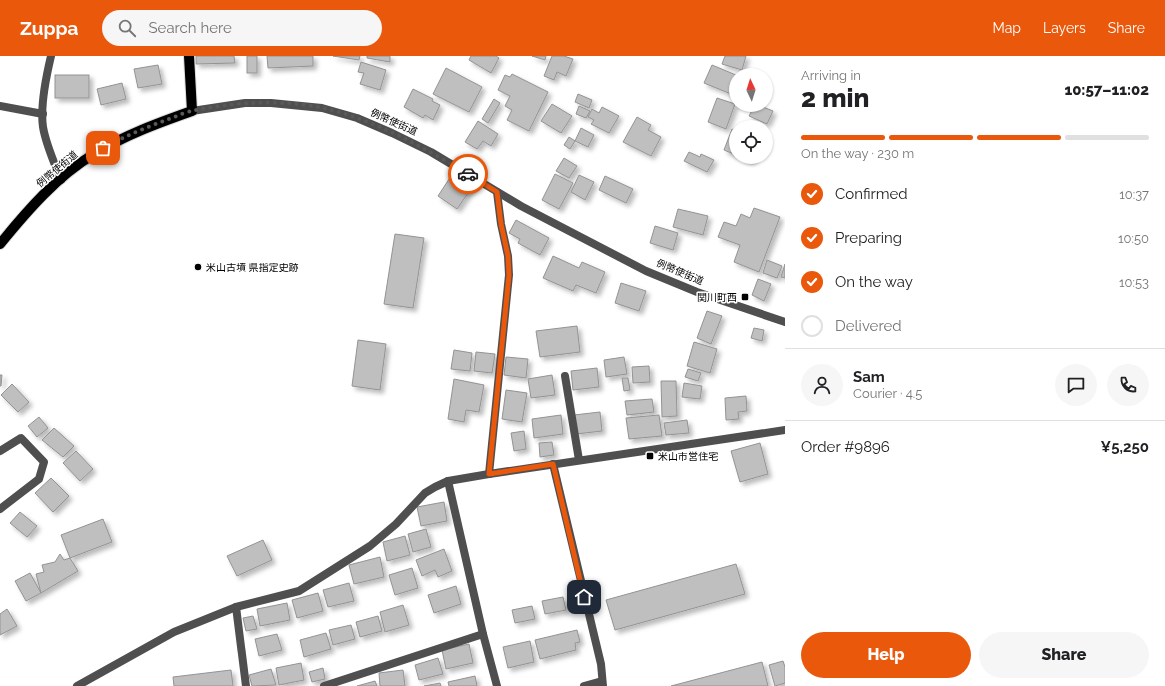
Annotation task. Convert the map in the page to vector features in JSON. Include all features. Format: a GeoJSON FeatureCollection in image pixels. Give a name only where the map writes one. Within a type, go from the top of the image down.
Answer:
{"type":"FeatureCollection","features":[{"type":"Feature","properties":{"kind":"main road"},"geometry":{"type":"LineString","coordinates":[[189,56],[192,111]]}},
{"type":"Feature","properties":{"kind":"main road","name":"例幣使街道"},"geometry":{"type":"LineString","coordinates":[[0,244],[26,213],[61,180],[83,162],[113,143],[160,122],[192,111]]}},
{"type":"Feature","properties":{"kind":"street"},"geometry":{"type":"LineString","coordinates":[[51,56],[47,76],[43,126],[47,144],[61,180]]}},
{"type":"Feature","properties":{"kind":"street","name":"例幣使街道"},"geometry":{"type":"LineString","coordinates":[[192,111],[245,104],[294,104],[322,108],[357,118],[431,152],[497,192],[646,271],[697,292],[785,322]]}},
{"type":"Feature","properties":{"kind":"street"},"geometry":{"type":"LineString","coordinates":[[0,106],[43,114]]}},
{"type":"Feature","properties":{"kind":"street"},"geometry":{"type":"LineString","coordinates":[[489,474],[509,275],[508,256],[501,224],[497,192]]}},
{"type":"Feature","properties":{"kind":"street"},"geometry":{"type":"LineString","coordinates":[[565,376],[579,460]]}},
{"type":"Feature","properties":{"kind":"street"},"geometry":{"type":"LineString","coordinates":[[78,686],[174,632],[236,607],[299,591],[370,546],[396,524],[425,493],[448,481],[785,430]]}},
{"type":"Feature","properties":{"kind":"street"},"geometry":{"type":"LineString","coordinates":[[0,451],[21,438],[44,462],[39,479],[0,509]]}},
{"type":"Feature","properties":{"kind":"street"},"geometry":{"type":"LineString","coordinates":[[553,464],[601,664],[603,684],[584,686]]}},
{"type":"Feature","properties":{"kind":"street"},"geometry":{"type":"LineString","coordinates":[[448,481],[483,634],[497,686]]}},
{"type":"Feature","properties":{"kind":"street"},"geometry":{"type":"LineString","coordinates":[[236,607],[246,686]]}},
{"type":"Feature","properties":{"kind":"street"},"geometry":{"type":"LineString","coordinates":[[324,686],[334,684],[483,634]]}},
{"type":"Feature","properties":{"kind":"building"},"geometry":{"type":"Polygon","coordinates":[[[196,56],[234,56],[235,63],[196,64],[196,56]]]}},
{"type":"Feature","properties":{"kind":"building"},"geometry":{"type":"Polygon","coordinates":[[[247,56],[257,56],[257,73],[247,73],[247,56]]]}},
{"type":"Feature","properties":{"kind":"building"},"geometry":{"type":"Polygon","coordinates":[[[267,56],[313,56],[313,66],[268,68],[267,56]]]}},
{"type":"Feature","properties":{"kind":"building"},"geometry":{"type":"Polygon","coordinates":[[[333,56],[360,56],[359,60],[333,56]]]}},
{"type":"Feature","properties":{"kind":"building"},"geometry":{"type":"Polygon","coordinates":[[[367,56],[390,56],[390,62],[367,58],[367,56]]]}},
{"type":"Feature","properties":{"kind":"building"},"geometry":{"type":"Polygon","coordinates":[[[471,56],[496,56],[499,58],[491,73],[469,60],[471,56]]]}},
{"type":"Feature","properties":{"kind":"building"},"geometry":{"type":"Polygon","coordinates":[[[532,56],[546,56],[545,60],[532,56]]]}},
{"type":"Feature","properties":{"kind":"building"},"geometry":{"type":"Polygon","coordinates":[[[552,56],[564,56],[573,59],[566,76],[557,72],[554,80],[544,76],[552,56]]]}},
{"type":"Feature","properties":{"kind":"building"},"geometry":{"type":"Polygon","coordinates":[[[725,56],[746,56],[743,68],[735,68],[722,64],[725,56]]]}},
{"type":"Feature","properties":{"kind":"building"},"geometry":{"type":"Polygon","coordinates":[[[361,62],[386,70],[380,90],[360,84],[364,73],[358,72],[361,62]]]}},
{"type":"Feature","properties":{"kind":"building"},"geometry":{"type":"Polygon","coordinates":[[[158,65],[162,84],[138,88],[134,69],[158,65]]]}},
{"type":"Feature","properties":{"kind":"building"},"geometry":{"type":"Polygon","coordinates":[[[712,65],[729,72],[729,93],[704,83],[712,65]]]}},
{"type":"Feature","properties":{"kind":"building"},"geometry":{"type":"Polygon","coordinates":[[[446,68],[482,87],[469,112],[433,94],[446,68]]]}},
{"type":"Feature","properties":{"kind":"building"},"geometry":{"type":"Polygon","coordinates":[[[512,74],[548,92],[529,131],[507,120],[512,110],[505,106],[510,96],[498,90],[505,75],[510,77],[512,74]]]}},
{"type":"Feature","properties":{"kind":"building"},"geometry":{"type":"Polygon","coordinates":[[[55,75],[89,75],[89,98],[55,98],[55,75]]]}},
{"type":"Feature","properties":{"kind":"building"},"geometry":{"type":"Polygon","coordinates":[[[122,83],[126,99],[101,105],[97,89],[122,83]]]}},
{"type":"Feature","properties":{"kind":"building"},"geometry":{"type":"Polygon","coordinates":[[[413,89],[433,99],[432,101],[440,105],[433,120],[425,115],[423,118],[404,107],[413,89]]]}},
{"type":"Feature","properties":{"kind":"building"},"geometry":{"type":"Polygon","coordinates":[[[578,94],[592,100],[589,108],[575,102],[578,94]]]}},
{"type":"Feature","properties":{"kind":"building"},"geometry":{"type":"Polygon","coordinates":[[[717,98],[729,102],[729,112],[732,112],[726,129],[708,122],[717,98]]]}},
{"type":"Feature","properties":{"kind":"building"},"geometry":{"type":"Polygon","coordinates":[[[494,99],[500,103],[488,123],[482,119],[494,99]]]}},
{"type":"Feature","properties":{"kind":"building"},"geometry":{"type":"Polygon","coordinates":[[[552,104],[572,116],[561,133],[541,121],[552,104]]]}},
{"type":"Feature","properties":{"kind":"building"},"geometry":{"type":"Polygon","coordinates":[[[579,106],[590,111],[586,118],[576,114],[579,106]]]}},
{"type":"Feature","properties":{"kind":"building"},"geometry":{"type":"Polygon","coordinates":[[[602,107],[619,116],[609,133],[591,124],[594,120],[588,117],[592,109],[599,113],[602,107]]]}},
{"type":"Feature","properties":{"kind":"building"},"geometry":{"type":"Polygon","coordinates":[[[751,112],[773,112],[769,120],[758,120],[749,116],[751,112]]]}},
{"type":"Feature","properties":{"kind":"building"},"geometry":{"type":"Polygon","coordinates":[[[637,117],[651,125],[648,130],[661,137],[651,156],[623,142],[637,117]]]}},
{"type":"Feature","properties":{"kind":"building"},"geometry":{"type":"Polygon","coordinates":[[[478,121],[498,134],[491,146],[483,141],[477,149],[465,142],[478,121]]]}},
{"type":"Feature","properties":{"kind":"building"},"geometry":{"type":"Polygon","coordinates":[[[581,128],[594,135],[588,147],[575,141],[581,128]]]}},
{"type":"Feature","properties":{"kind":"building"},"geometry":{"type":"Polygon","coordinates":[[[569,137],[575,141],[570,149],[564,145],[569,137]]]}},
{"type":"Feature","properties":{"kind":"building"},"geometry":{"type":"Polygon","coordinates":[[[729,137],[729,152],[724,150],[729,137]]]}},
{"type":"Feature","properties":{"kind":"building"},"geometry":{"type":"Polygon","coordinates":[[[689,152],[700,157],[701,154],[714,160],[707,172],[684,161],[689,152]]]}},
{"type":"Feature","properties":{"kind":"building"},"geometry":{"type":"Polygon","coordinates":[[[564,158],[577,166],[569,178],[556,171],[564,158]]]}},
{"type":"Feature","properties":{"kind":"building"},"geometry":{"type":"Polygon","coordinates":[[[453,173],[473,186],[457,209],[438,196],[453,173]]]}},
{"type":"Feature","properties":{"kind":"building"},"geometry":{"type":"Polygon","coordinates":[[[555,174],[573,183],[559,209],[542,200],[555,174]]]}},
{"type":"Feature","properties":{"kind":"building"},"geometry":{"type":"Polygon","coordinates":[[[579,175],[594,182],[585,200],[571,192],[579,175]]]}},
{"type":"Feature","properties":{"kind":"building"},"geometry":{"type":"Polygon","coordinates":[[[605,176],[633,189],[626,203],[599,190],[605,176]]]}},
{"type":"Feature","properties":{"kind":"building"},"geometry":{"type":"Polygon","coordinates":[[[754,208],[780,217],[759,272],[734,262],[740,245],[718,237],[724,222],[736,226],[741,214],[750,218],[754,208]]]}},
{"type":"Feature","properties":{"kind":"building"},"geometry":{"type":"Polygon","coordinates":[[[678,209],[708,216],[703,235],[673,227],[678,209]]]}},
{"type":"Feature","properties":{"kind":"building"},"geometry":{"type":"Polygon","coordinates":[[[516,220],[549,238],[540,255],[518,243],[520,239],[509,233],[516,220]]]}},
{"type":"Feature","properties":{"kind":"building"},"geometry":{"type":"Polygon","coordinates":[[[655,226],[678,233],[673,250],[650,243],[655,226]]]}},
{"type":"Feature","properties":{"kind":"building"},"geometry":{"type":"Polygon","coordinates":[[[395,234],[424,238],[413,308],[384,304],[395,234]]]}},
{"type":"Feature","properties":{"kind":"building"},"geometry":{"type":"Polygon","coordinates":[[[553,256],[579,268],[582,262],[605,272],[596,293],[576,285],[573,291],[543,278],[553,256]]]}},
{"type":"Feature","properties":{"kind":"building"},"geometry":{"type":"Polygon","coordinates":[[[767,260],[782,266],[777,278],[763,273],[767,260]]]}},
{"type":"Feature","properties":{"kind":"building"},"geometry":{"type":"Polygon","coordinates":[[[785,264],[785,278],[781,277],[785,264]]]}},
{"type":"Feature","properties":{"kind":"building"},"geometry":{"type":"Polygon","coordinates":[[[758,279],[771,284],[764,301],[752,295],[758,279]]]}},
{"type":"Feature","properties":{"kind":"building"},"geometry":{"type":"Polygon","coordinates":[[[621,283],[646,291],[639,311],[615,303],[621,283]]]}},
{"type":"Feature","properties":{"kind":"building"},"geometry":{"type":"Polygon","coordinates":[[[707,311],[722,316],[711,344],[697,338],[707,311]]]}},
{"type":"Feature","properties":{"kind":"building"},"geometry":{"type":"Polygon","coordinates":[[[577,326],[580,352],[540,357],[536,331],[577,326]]]}},
{"type":"Feature","properties":{"kind":"building"},"geometry":{"type":"Polygon","coordinates":[[[754,328],[764,330],[762,341],[751,338],[754,328]]]}},
{"type":"Feature","properties":{"kind":"building"},"geometry":{"type":"Polygon","coordinates":[[[358,340],[386,344],[380,390],[352,386],[358,340]]]}},
{"type":"Feature","properties":{"kind":"building"},"geometry":{"type":"Polygon","coordinates":[[[694,342],[717,349],[710,373],[687,366],[694,342]]]}},
{"type":"Feature","properties":{"kind":"building"},"geometry":{"type":"Polygon","coordinates":[[[454,350],[472,353],[470,371],[451,369],[454,350]]]}},
{"type":"Feature","properties":{"kind":"building"},"geometry":{"type":"Polygon","coordinates":[[[476,352],[495,354],[492,373],[474,371],[476,352]]]}},
{"type":"Feature","properties":{"kind":"building"},"geometry":{"type":"Polygon","coordinates":[[[506,357],[528,359],[526,378],[504,375],[506,357]]]}},
{"type":"Feature","properties":{"kind":"building"},"geometry":{"type":"Polygon","coordinates":[[[624,357],[627,374],[606,377],[604,360],[624,357]]]}},
{"type":"Feature","properties":{"kind":"building"},"geometry":{"type":"Polygon","coordinates":[[[649,366],[650,382],[633,383],[632,367],[649,366]]]}},
{"type":"Feature","properties":{"kind":"building"},"geometry":{"type":"Polygon","coordinates":[[[597,368],[599,387],[573,390],[571,371],[597,368]]]}},
{"type":"Feature","properties":{"kind":"building"},"geometry":{"type":"Polygon","coordinates":[[[688,369],[701,373],[698,381],[685,377],[688,369]]]}},
{"type":"Feature","properties":{"kind":"building"},"geometry":{"type":"Polygon","coordinates":[[[0,375],[2,375],[1,386],[0,386],[0,375]]]}},
{"type":"Feature","properties":{"kind":"building"},"geometry":{"type":"Polygon","coordinates":[[[552,375],[555,395],[531,398],[528,379],[552,375]]]}},
{"type":"Feature","properties":{"kind":"building"},"geometry":{"type":"Polygon","coordinates":[[[622,378],[628,378],[630,390],[624,391],[622,378]]]}},
{"type":"Feature","properties":{"kind":"building"},"geometry":{"type":"Polygon","coordinates":[[[454,379],[484,385],[479,412],[466,410],[464,422],[448,419],[454,379]]]}},
{"type":"Feature","properties":{"kind":"building"},"geometry":{"type":"Polygon","coordinates":[[[661,381],[676,381],[677,416],[662,417],[661,381]]]}},
{"type":"Feature","properties":{"kind":"building"},"geometry":{"type":"Polygon","coordinates":[[[684,383],[702,386],[700,399],[682,397],[684,383]]]}},
{"type":"Feature","properties":{"kind":"building"},"geometry":{"type":"Polygon","coordinates":[[[12,384],[29,402],[18,412],[1,395],[12,384]]]}},
{"type":"Feature","properties":{"kind":"building"},"geometry":{"type":"Polygon","coordinates":[[[506,390],[527,393],[522,422],[502,419],[506,390]]]}},
{"type":"Feature","properties":{"kind":"building"},"geometry":{"type":"Polygon","coordinates":[[[746,396],[747,411],[738,412],[739,419],[726,420],[725,398],[746,396]]]}},
{"type":"Feature","properties":{"kind":"building"},"geometry":{"type":"Polygon","coordinates":[[[652,399],[654,412],[627,415],[625,401],[652,399]]]}},
{"type":"Feature","properties":{"kind":"building"},"geometry":{"type":"Polygon","coordinates":[[[600,412],[602,431],[576,434],[574,415],[600,412]]]}},
{"type":"Feature","properties":{"kind":"building"},"geometry":{"type":"Polygon","coordinates":[[[561,415],[563,434],[534,438],[532,419],[561,415]]]}},
{"type":"Feature","properties":{"kind":"building"},"geometry":{"type":"Polygon","coordinates":[[[659,415],[662,436],[629,439],[626,418],[659,415]]]}},
{"type":"Feature","properties":{"kind":"building"},"geometry":{"type":"Polygon","coordinates":[[[39,417],[48,428],[37,437],[28,426],[39,417]]]}},
{"type":"Feature","properties":{"kind":"building"},"geometry":{"type":"Polygon","coordinates":[[[687,420],[689,433],[666,435],[664,423],[687,420]]]}},
{"type":"Feature","properties":{"kind":"building"},"geometry":{"type":"Polygon","coordinates":[[[54,428],[74,446],[63,457],[42,440],[54,428]]]}},
{"type":"Feature","properties":{"kind":"building"},"geometry":{"type":"Polygon","coordinates":[[[524,431],[526,449],[514,451],[511,433],[524,431]]]}},
{"type":"Feature","properties":{"kind":"building"},"geometry":{"type":"Polygon","coordinates":[[[552,442],[554,455],[540,457],[539,443],[552,442]]]}},
{"type":"Feature","properties":{"kind":"building"},"geometry":{"type":"Polygon","coordinates":[[[760,443],[768,474],[740,482],[731,451],[760,443]]]}},
{"type":"Feature","properties":{"kind":"building"},"geometry":{"type":"Polygon","coordinates":[[[76,451],[93,469],[80,481],[63,463],[76,451]]]}},
{"type":"Feature","properties":{"kind":"building"},"geometry":{"type":"Polygon","coordinates":[[[51,478],[69,496],[53,512],[35,493],[51,478]]]}},
{"type":"Feature","properties":{"kind":"building"},"geometry":{"type":"Polygon","coordinates":[[[444,502],[447,521],[421,526],[417,507],[444,502]]]}},
{"type":"Feature","properties":{"kind":"building"},"geometry":{"type":"Polygon","coordinates":[[[20,512],[37,526],[27,537],[10,523],[20,512]]]}},
{"type":"Feature","properties":{"kind":"building"},"geometry":{"type":"Polygon","coordinates":[[[103,519],[112,542],[70,558],[61,535],[103,519]]]}},
{"type":"Feature","properties":{"kind":"building"},"geometry":{"type":"Polygon","coordinates":[[[426,529],[431,547],[413,552],[408,534],[426,529]]]}},
{"type":"Feature","properties":{"kind":"building"},"geometry":{"type":"Polygon","coordinates":[[[405,536],[410,555],[387,561],[383,542],[405,536]]]}},
{"type":"Feature","properties":{"kind":"building"},"geometry":{"type":"Polygon","coordinates":[[[263,540],[272,560],[237,576],[227,556],[263,540]]]}},
{"type":"Feature","properties":{"kind":"building"},"geometry":{"type":"Polygon","coordinates":[[[444,549],[452,571],[438,577],[435,570],[422,576],[416,560],[444,549]]]}},
{"type":"Feature","properties":{"kind":"building"},"geometry":{"type":"Polygon","coordinates":[[[60,554],[64,560],[70,558],[78,571],[41,593],[36,574],[44,572],[42,565],[55,562],[60,554]]]}},
{"type":"Feature","properties":{"kind":"building"},"geometry":{"type":"Polygon","coordinates":[[[380,557],[384,577],[354,584],[349,565],[380,557]]]}},
{"type":"Feature","properties":{"kind":"building"},"geometry":{"type":"Polygon","coordinates":[[[736,564],[745,594],[615,630],[606,600],[736,564]]]}},
{"type":"Feature","properties":{"kind":"building"},"geometry":{"type":"Polygon","coordinates":[[[412,568],[418,588],[395,595],[389,575],[412,568]]]}},
{"type":"Feature","properties":{"kind":"building"},"geometry":{"type":"Polygon","coordinates":[[[30,573],[41,593],[26,601],[15,581],[30,573]]]}},
{"type":"Feature","properties":{"kind":"building"},"geometry":{"type":"Polygon","coordinates":[[[349,583],[354,601],[328,607],[323,590],[349,583]]]}},
{"type":"Feature","properties":{"kind":"building"},"geometry":{"type":"Polygon","coordinates":[[[456,586],[461,604],[434,613],[428,595],[456,586]]]}},
{"type":"Feature","properties":{"kind":"building"},"geometry":{"type":"Polygon","coordinates":[[[318,593],[323,611],[297,618],[292,600],[318,593]]]}},
{"type":"Feature","properties":{"kind":"building"},"geometry":{"type":"Polygon","coordinates":[[[563,597],[566,610],[545,614],[542,601],[563,597]]]}},
{"type":"Feature","properties":{"kind":"building"},"geometry":{"type":"Polygon","coordinates":[[[287,603],[290,620],[260,626],[257,609],[287,603]]]}},
{"type":"Feature","properties":{"kind":"building"},"geometry":{"type":"Polygon","coordinates":[[[403,605],[409,625],[385,632],[380,612],[403,605]]]}},
{"type":"Feature","properties":{"kind":"building"},"geometry":{"type":"Polygon","coordinates":[[[532,606],[535,619],[515,623],[512,610],[532,606]]]}},
{"type":"Feature","properties":{"kind":"building"},"geometry":{"type":"Polygon","coordinates":[[[7,609],[17,626],[0,635],[0,614],[7,609]]]}},
{"type":"Feature","properties":{"kind":"building"},"geometry":{"type":"Polygon","coordinates":[[[253,616],[257,629],[246,631],[243,618],[253,616]]]}},
{"type":"Feature","properties":{"kind":"building"},"geometry":{"type":"Polygon","coordinates":[[[378,616],[382,631],[360,637],[356,622],[378,616]]]}},
{"type":"Feature","properties":{"kind":"building"},"geometry":{"type":"Polygon","coordinates":[[[351,625],[355,639],[333,645],[329,630],[351,625]]]}},
{"type":"Feature","properties":{"kind":"building"},"geometry":{"type":"Polygon","coordinates":[[[577,630],[580,642],[575,643],[576,650],[540,659],[535,640],[577,630]]]}},
{"type":"Feature","properties":{"kind":"building"},"geometry":{"type":"Polygon","coordinates":[[[326,633],[331,649],[304,657],[300,640],[326,633]]]}},
{"type":"Feature","properties":{"kind":"building"},"geometry":{"type":"Polygon","coordinates":[[[277,634],[282,650],[259,656],[255,639],[277,634]]]}},
{"type":"Feature","properties":{"kind":"building"},"geometry":{"type":"Polygon","coordinates":[[[530,641],[534,662],[508,668],[503,647],[530,641]]]}},
{"type":"Feature","properties":{"kind":"building"},"geometry":{"type":"Polygon","coordinates":[[[469,644],[473,663],[446,669],[442,650],[469,644]]]}},
{"type":"Feature","properties":{"kind":"building"},"geometry":{"type":"Polygon","coordinates":[[[438,658],[443,674],[419,680],[415,665],[438,658]]]}},
{"type":"Feature","properties":{"kind":"building"},"geometry":{"type":"Polygon","coordinates":[[[783,661],[785,667],[785,683],[775,686],[769,665],[783,661]]]}},
{"type":"Feature","properties":{"kind":"building"},"geometry":{"type":"Polygon","coordinates":[[[762,662],[768,686],[671,686],[762,662]]]}},
{"type":"Feature","properties":{"kind":"building"},"geometry":{"type":"Polygon","coordinates":[[[301,663],[304,680],[279,685],[276,668],[301,663]]]}},
{"type":"Feature","properties":{"kind":"building"},"geometry":{"type":"Polygon","coordinates":[[[323,668],[325,679],[312,682],[309,672],[323,668]]]}},
{"type":"Feature","properties":{"kind":"building"},"geometry":{"type":"Polygon","coordinates":[[[271,669],[276,685],[252,686],[249,675],[271,669]]]}},
{"type":"Feature","properties":{"kind":"building"},"geometry":{"type":"Polygon","coordinates":[[[231,670],[233,686],[174,686],[173,677],[231,670]]]}},
{"type":"Feature","properties":{"kind":"building"},"geometry":{"type":"Polygon","coordinates":[[[403,670],[405,686],[380,686],[379,673],[403,670]]]}},
{"type":"Feature","properties":{"kind":"building"},"geometry":{"type":"Polygon","coordinates":[[[475,676],[477,686],[449,686],[448,682],[475,676]]]}},
{"type":"Feature","properties":{"kind":"building"},"geometry":{"type":"Polygon","coordinates":[[[375,681],[377,686],[357,686],[375,681]]]}},
{"type":"Feature","properties":{"kind":"building"},"geometry":{"type":"Polygon","coordinates":[[[440,683],[441,686],[424,686],[440,683]]]}},
{"type":"Feature","properties":{"kind":"way so far"},"geometry":{"type":"LineString","coordinates":[[103,148],[135,132],[192,111],[245,104],[294,104],[322,108],[357,118],[431,152],[468,174]]}},
{"type":"Feature","properties":{"kind":"place","name":"米山古墳 県指定史跡"},"geometry":{"type":"Point","coordinates":[198,267]}},
{"type":"Feature","properties":{"kind":"place","name":"関川町西"},"geometry":{"type":"Point","coordinates":[745,297]}},
{"type":"Feature","properties":{"kind":"place","name":"米山市営住宅"},"geometry":{"type":"Point","coordinates":[650,456]}},
{"type":"Feature","properties":{"kind":"route"},"geometry":{"type":"LineString","coordinates":[[468,174],[497,192],[501,224],[508,256],[508,295],[489,474],[553,464],[584,597]]}}]}
